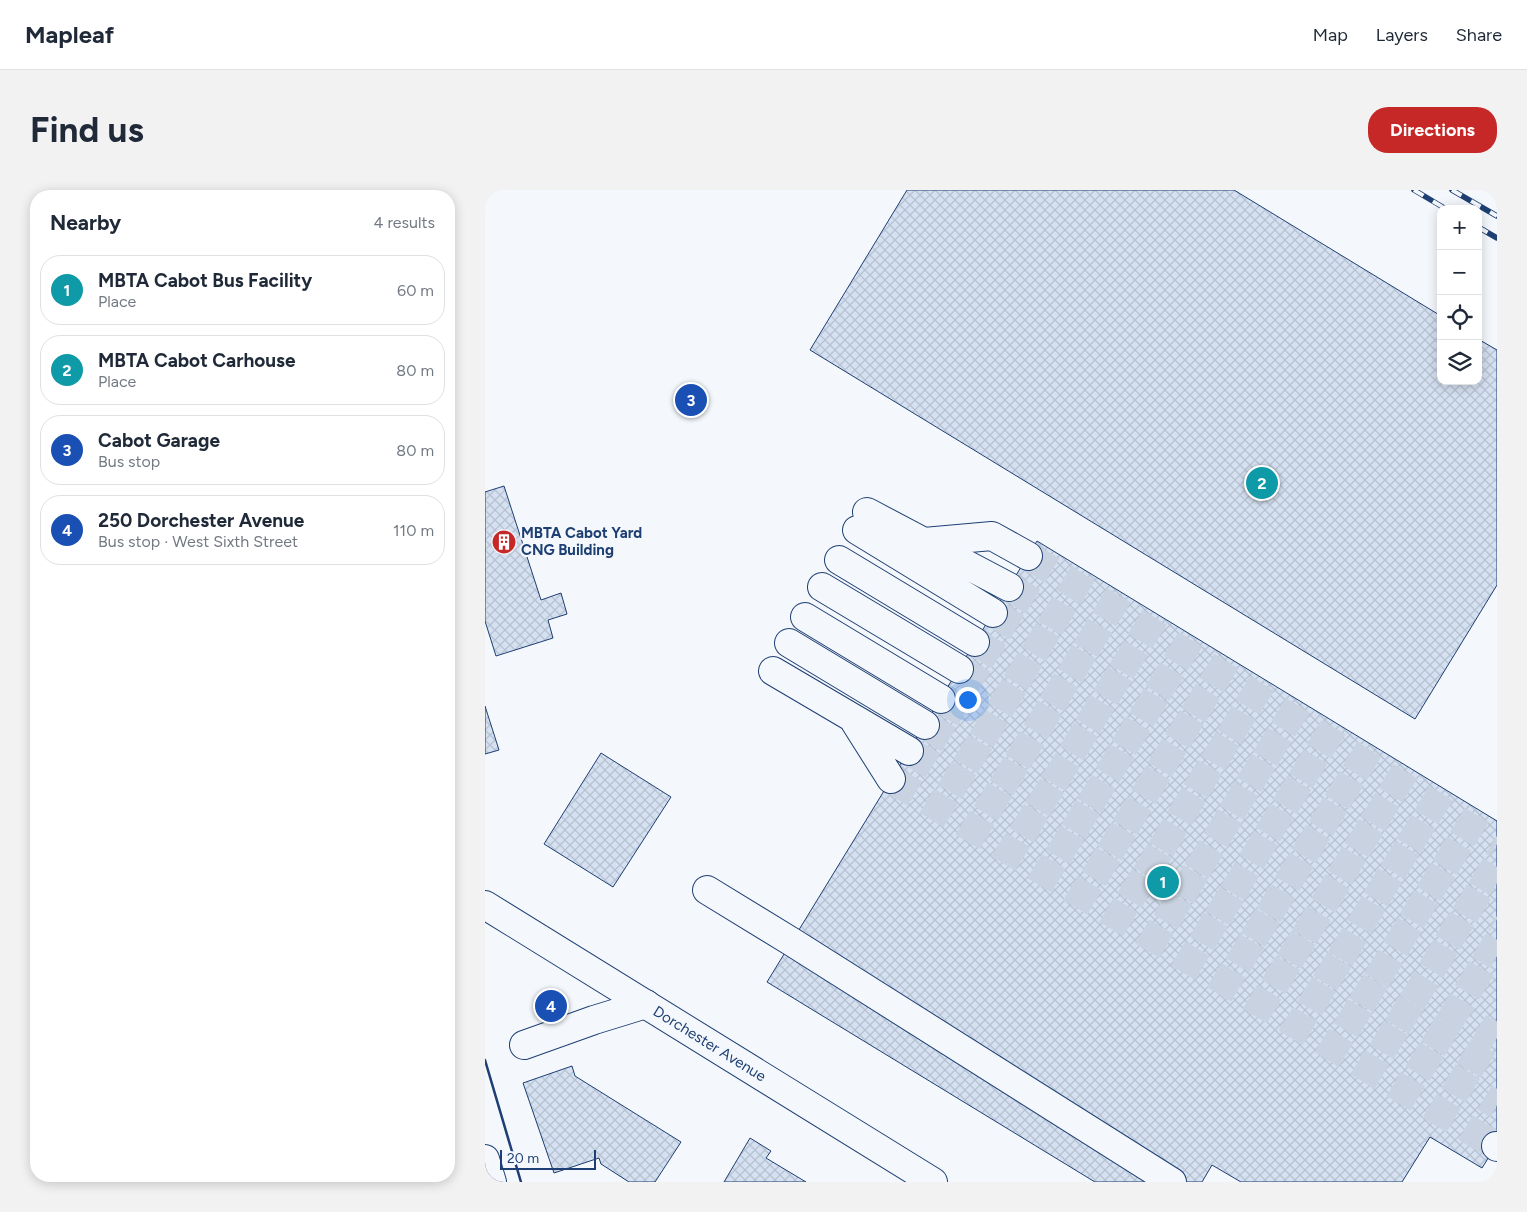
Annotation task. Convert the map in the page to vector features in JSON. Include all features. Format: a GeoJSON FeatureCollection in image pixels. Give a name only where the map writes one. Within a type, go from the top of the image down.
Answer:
{"type":"FeatureCollection","features":[{"type":"Feature","properties":{"kind":"main road"},"geometry":{"type":"LineString","coordinates":[[993,613],[862,521],[924,542],[1009,587]]}},
{"type":"Feature","properties":{"kind":"main road"},"geometry":{"type":"LineString","coordinates":[[924,542],[992,536],[1028,556]]}},
{"type":"Feature","properties":{"kind":"main road"},"geometry":{"type":"LineString","coordinates":[[839,560],[975,642]]}},
{"type":"Feature","properties":{"kind":"main road"},"geometry":{"type":"LineString","coordinates":[[822,587],[959,669]]}},
{"type":"Feature","properties":{"kind":"main road"},"geometry":{"type":"LineString","coordinates":[[805,617],[941,698]]}},
{"type":"Feature","properties":{"kind":"main road"},"geometry":{"type":"LineString","coordinates":[[789,644],[925,725]]}},
{"type":"Feature","properties":{"kind":"main road"},"geometry":{"type":"LineString","coordinates":[[773,671],[909,751]]}},
{"type":"Feature","properties":{"kind":"main road"},"geometry":{"type":"LineString","coordinates":[[851,717],[891,779]]}},
{"type":"Feature","properties":{"kind":"main road"},"geometry":{"type":"LineString","coordinates":[[707,890],[1172,1182]]}},
{"type":"Feature","properties":{"kind":"main road","name":"Dorchester Avenue"},"geometry":{"type":"LineString","coordinates":[[485,905],[933,1182]]}},
{"type":"Feature","properties":{"kind":"main road"},"geometry":{"type":"LineString","coordinates":[[524,1045],[593,1020],[646,1004]]}},
{"type":"Feature","properties":{"kind":"main road"},"geometry":{"type":"LineString","coordinates":[[485,1159],[492,1182]]}},
{"type":"Feature","properties":{"kind":"building"},"geometry":{"type":"Polygon","coordinates":[[[907,190],[1234,190],[1437,314],[1437,385],[1482,385],[1482,341],[1497,350],[1497,585],[1415,719],[810,350],[907,190]]]}},
{"type":"Feature","properties":{"kind":"building","name":"MBTA Cabot Yard CNG Building"},"geometry":{"type":"Polygon","coordinates":[[[504,486],[541,600],[561,593],[567,614],[548,620],[553,638],[496,656],[485,621],[485,492],[504,486]]]}},
{"type":"Feature","properties":{"kind":"building"},"geometry":{"type":"Polygon","coordinates":[[[1037,541],[1497,821],[1497,1144],[1482,1168],[1430,1137],[1402,1182],[1241,1182],[1212,1165],[1202,1182],[1095,1182],[767,982],[1037,541]]]}},
{"type":"Feature","properties":{"kind":"building"},"geometry":{"type":"Polygon","coordinates":[[[485,706],[499,750],[485,754],[485,706]]]}},
{"type":"Feature","properties":{"kind":"building"},"geometry":{"type":"Polygon","coordinates":[[[601,753],[671,797],[613,887],[544,844],[601,753]]]}},
{"type":"Feature","properties":{"kind":"building"},"geometry":{"type":"Polygon","coordinates":[[[572,1066],[575,1076],[681,1142],[655,1182],[629,1182],[601,1164],[599,1158],[554,1173],[523,1083],[572,1066]]]}},
{"type":"Feature","properties":{"kind":"building"},"geometry":{"type":"Polygon","coordinates":[[[750,1138],[771,1151],[766,1158],[806,1182],[724,1182],[750,1138]]]}},
{"type":"Feature","properties":{"kind":"tunnel"},"geometry":{"type":"LineString","coordinates":[[1028,556],[1497,844]]}},
{"type":"Feature","properties":{"kind":"tunnel"},"geometry":{"type":"LineString","coordinates":[[1009,587],[1497,883]]}},
{"type":"Feature","properties":{"kind":"tunnel"},"geometry":{"type":"LineString","coordinates":[[993,613],[1497,919]]}},
{"type":"Feature","properties":{"kind":"tunnel"},"geometry":{"type":"LineString","coordinates":[[975,642],[1497,956]]}},
{"type":"Feature","properties":{"kind":"tunnel"},"geometry":{"type":"LineString","coordinates":[[959,669],[1497,994]]}},
{"type":"Feature","properties":{"kind":"tunnel"},"geometry":{"type":"LineString","coordinates":[[941,699],[1497,1038]]}},
{"type":"Feature","properties":{"kind":"tunnel"},"geometry":{"type":"LineString","coordinates":[[925,725],[1497,1071]]}},
{"type":"Feature","properties":{"kind":"tunnel"},"geometry":{"type":"LineString","coordinates":[[909,751],[1497,1105]]}},
{"type":"Feature","properties":{"kind":"tunnel"},"geometry":{"type":"LineString","coordinates":[[891,779],[1496,1146]]}},
{"type":"Feature","properties":{"kind":"railway"},"geometry":{"type":"LineString","coordinates":[[1414,190],[1439,205]]}},
{"type":"Feature","properties":{"kind":"railway"},"geometry":{"type":"LineString","coordinates":[[1452,190],[1497,216]]}},
{"type":"Feature","properties":{"kind":"railway"},"geometry":{"type":"LineString","coordinates":[[1482,229],[1497,238]]}},
{"type":"Feature","properties":{"kind":"wall"},"geometry":{"type":"LineString","coordinates":[[485,1060],[521,1182]]}},
{"type":"Feature","properties":{"kind":"place","name":"Cabot Garage"},"geometry":{"type":"Point","coordinates":[691,400]}},
{"type":"Feature","properties":{"kind":"place","name":"MBTA Cabot Carhouse"},"geometry":{"type":"Point","coordinates":[1262,483]}},
{"type":"Feature","properties":{"kind":"place","name":"MBTA Cabot Yard CNG Building"},"geometry":{"type":"Point","coordinates":[504,542]}},
{"type":"Feature","properties":{"kind":"place","name":"MBTA Cabot Bus Facility"},"geometry":{"type":"Point","coordinates":[1163,882]}},
{"type":"Feature","properties":{"kind":"place","name":"250 Dorchester Avenue"},"geometry":{"type":"Point","coordinates":[551,1006]}}]}
